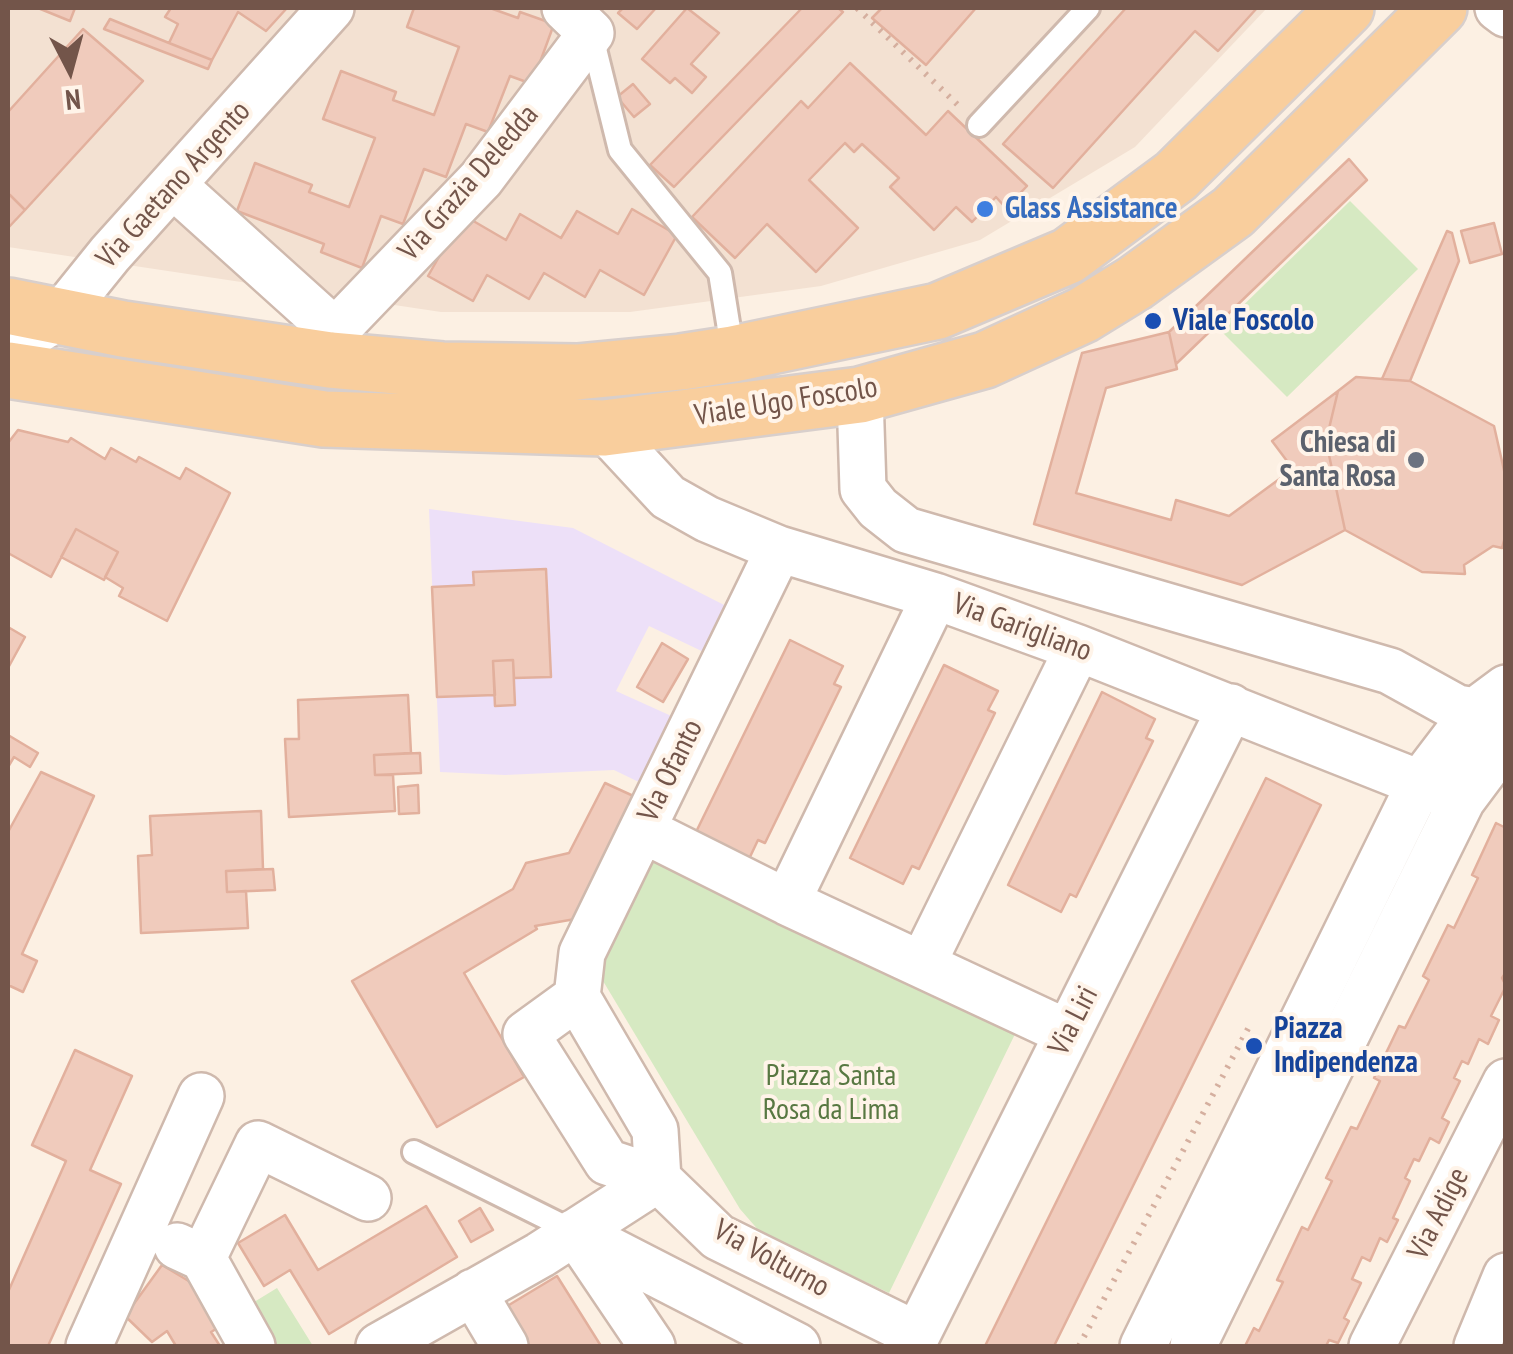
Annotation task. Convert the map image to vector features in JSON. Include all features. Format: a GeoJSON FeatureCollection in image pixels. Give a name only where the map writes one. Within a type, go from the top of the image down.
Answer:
{"type":"FeatureCollection","features":[{"type":"Feature","properties":{"kind":"main road","name":"Viale Ugo Foscolo"},"geometry":{"type":"LineString","coordinates":[[8,306],[60,316],[333,346],[442,370],[577,372],[732,354],[938,312],[1068,256],[1176,176],[1346,8]]}},
{"type":"Feature","properties":{"kind":"main road","name":"Viale Ugo Foscolo"},"geometry":{"type":"LineString","coordinates":[[8,370],[324,419],[604,428],[860,395],[985,360],[1083,315],[1135,283],[1233,212],[1439,8]]}},
{"type":"Feature","properties":{"kind":"street","name":"Via Gaetano Argento"},"geometry":{"type":"LineString","coordinates":[[8,349],[60,316],[110,254],[331,8]]}},
{"type":"Feature","properties":{"kind":"street"},"geometry":{"type":"LineString","coordinates":[[1498,8],[1506,14]]}},
{"type":"Feature","properties":{"kind":"street","name":"Via Grazia Deledda"},"geometry":{"type":"LineString","coordinates":[[333,346],[481,179],[578,20]]}},
{"type":"Feature","properties":{"kind":"street"},"geometry":{"type":"LineString","coordinates":[[174,186],[333,346]]}},
{"type":"Feature","properties":{"kind":"street","name":"Via Garigliano"},"geometry":{"type":"LineString","coordinates":[[860,395],[863,488],[878,508],[906,530],[1390,670],[1457,708],[1498,720]]}},
{"type":"Feature","properties":{"kind":"street","name":"Via Garigliano"},"geometry":{"type":"LineString","coordinates":[[604,428],[668,497],[707,518],[780,549],[935,596],[1078,648],[1462,800]]}},
{"type":"Feature","properties":{"kind":"street","name":"Via Ofanto"},"geometry":{"type":"LineString","coordinates":[[576,997],[582,953],[780,549]]}},
{"type":"Feature","properties":{"kind":"street"},"geometry":{"type":"LineString","coordinates":[[787,902],[935,596]]}},
{"type":"Feature","properties":{"kind":"street"},"geometry":{"type":"LineString","coordinates":[[923,964],[1078,648]]}},
{"type":"Feature","properties":{"kind":"street","name":"Via Liri"},"geometry":{"type":"LineString","coordinates":[[914,1341],[1230,707]]}},
{"type":"Feature","properties":{"kind":"street"},"geometry":{"type":"LineString","coordinates":[[1142,1346],[1420,783],[1498,720]]}},
{"type":"Feature","properties":{"kind":"street"},"geometry":{"type":"LineString","coordinates":[[1193,1346],[1498,720]]}},
{"type":"Feature","properties":{"kind":"street"},"geometry":{"type":"LineString","coordinates":[[643,830],[787,902],[1068,1032]]}},
{"type":"Feature","properties":{"kind":"street"},"geometry":{"type":"LineString","coordinates":[[576,997],[656,1130],[658,1180],[607,1162],[526,1034],[576,997]]}},
{"type":"Feature","properties":{"kind":"street","name":"Via Adige"},"geometry":{"type":"LineString","coordinates":[[1372,1346],[1506,1082]]}},
{"type":"Feature","properties":{"kind":"street"},"geometry":{"type":"LineString","coordinates":[[89,1346],[201,1096]]}},
{"type":"Feature","properties":{"kind":"street"},"geometry":{"type":"LineString","coordinates":[[203,1258],[258,1144],[368,1198]]}},
{"type":"Feature","properties":{"kind":"street"},"geometry":{"type":"LineString","coordinates":[[379,1346],[658,1180]]}},
{"type":"Feature","properties":{"kind":"street","name":"Via Volturno"},"geometry":{"type":"LineString","coordinates":[[658,1180],[718,1237],[914,1341]]}},
{"type":"Feature","properties":{"kind":"street"},"geometry":{"type":"LineString","coordinates":[[143,1230],[203,1258],[252,1346]]}},
{"type":"Feature","properties":{"kind":"street"},"geometry":{"type":"LineString","coordinates":[[576,1232],[783,1343]]}},
{"type":"Feature","properties":{"kind":"street"},"geometry":{"type":"LineString","coordinates":[[576,1232],[652,1346]]}},
{"type":"Feature","properties":{"kind":"street"},"geometry":{"type":"LineString","coordinates":[[1476,1346],[1506,1276]]}},
{"type":"Feature","properties":{"kind":"street"},"geometry":{"type":"LineString","coordinates":[[472,1292],[506,1346]]}},
{"type":"Feature","properties":{"kind":"lane"},"geometry":{"type":"LineString","coordinates":[[980,125],[1088,8]]}},
{"type":"Feature","properties":{"kind":"lane"},"geometry":{"type":"LineString","coordinates":[[578,20],[620,150],[720,273],[732,354]]}},
{"type":"Feature","properties":{"kind":"lane"},"geometry":{"type":"LineString","coordinates":[[414,1152],[576,1232]]}},
{"type":"Feature","properties":{"kind":"path"},"geometry":{"type":"LineString","coordinates":[[856,8],[980,125]]}},
{"type":"Feature","properties":{"kind":"shaded area"},"geometry":{"type":"Polygon","coordinates":[[[8,8],[1267,8],[1135,147],[980,240],[821,286],[630,312],[441,312],[8,247],[8,8]]]}},
{"type":"Feature","properties":{"kind":"shaded area"},"geometry":{"type":"Polygon","coordinates":[[[429,509],[573,528],[732,609],[710,655],[649,626],[616,691],[678,719],[647,786],[614,770],[505,775],[440,772],[429,509]]]}},
{"type":"Feature","properties":{"kind":"green space"},"geometry":{"type":"Polygon","coordinates":[[[1350,201],[1418,269],[1287,397],[1219,329],[1350,201]]]}},
{"type":"Feature","properties":{"kind":"green space","name":"Piazza Santa Rosa da Lima"},"geometry":{"type":"Polygon","coordinates":[[[650,849],[1017,1030],[889,1293],[760,1232],[740,1209],[594,966],[650,849]]]}},
{"type":"Feature","properties":{"kind":"green space"},"geometry":{"type":"Polygon","coordinates":[[[277,1288],[313,1346],[270,1346],[246,1307],[277,1288]]]}},
{"type":"Feature","properties":{"kind":"building"},"geometry":{"type":"Polygon","coordinates":[[[38,8],[75,8],[70,21],[38,8]]]}},
{"type":"Feature","properties":{"kind":"building"},"geometry":{"type":"Polygon","coordinates":[[[171,8],[287,8],[266,31],[238,12],[212,60],[169,43],[178,24],[165,17],[171,8]]]}},
{"type":"Feature","properties":{"kind":"building"},"geometry":{"type":"Polygon","coordinates":[[[414,8],[490,8],[518,18],[520,12],[554,24],[532,84],[510,76],[488,132],[466,124],[446,177],[424,169],[403,224],[381,216],[362,268],[321,252],[324,244],[237,211],[255,163],[312,185],[309,192],[349,207],[375,138],[323,119],[341,71],[396,92],[393,100],[434,115],[459,47],[407,27],[414,8]]]}},
{"type":"Feature","properties":{"kind":"building"},"geometry":{"type":"Polygon","coordinates":[[[623,8],[656,8],[637,29],[618,13],[623,8]]]}},
{"type":"Feature","properties":{"kind":"building"},"geometry":{"type":"Polygon","coordinates":[[[687,8],[719,33],[691,64],[706,77],[692,93],[675,78],[670,83],[642,59],[687,8]]]}},
{"type":"Feature","properties":{"kind":"building"},"geometry":{"type":"Polygon","coordinates":[[[802,8],[838,8],[843,12],[674,187],[650,165],[802,8]]]}},
{"type":"Feature","properties":{"kind":"building"},"geometry":{"type":"Polygon","coordinates":[[[882,8],[976,8],[926,65],[872,18],[882,8]]]}},
{"type":"Feature","properties":{"kind":"building"},"geometry":{"type":"Polygon","coordinates":[[[1126,8],[1257,8],[1218,51],[1195,31],[1053,188],[1003,144],[1126,8]]]}},
{"type":"Feature","properties":{"kind":"building"},"geometry":{"type":"Polygon","coordinates":[[[110,19],[212,60],[208,69],[104,29],[110,19]]]}},
{"type":"Feature","properties":{"kind":"building"},"geometry":{"type":"Polygon","coordinates":[[[83,29],[143,81],[25,210],[10,195],[8,198],[8,112],[83,29]]]}},
{"type":"Feature","properties":{"kind":"building"},"geometry":{"type":"Polygon","coordinates":[[[850,63],[926,135],[948,111],[1027,186],[1006,208],[996,197],[972,222],[956,207],[934,230],[890,187],[899,178],[862,144],[854,152],[845,143],[809,180],[858,228],[816,272],[767,224],[735,258],[692,217],[801,101],[808,108],[850,63]]]}},
{"type":"Feature","properties":{"kind":"building"},"geometry":{"type":"Polygon","coordinates":[[[633,84],[650,104],[634,117],[617,97],[633,84]]]}},
{"type":"Feature","properties":{"kind":"building"},"geometry":{"type":"Polygon","coordinates":[[[1349,159],[1367,180],[1176,364],[1169,332],[1349,159]]]}},
{"type":"Feature","properties":{"kind":"building"},"geometry":{"type":"Polygon","coordinates":[[[10,195],[25,210],[8,228],[8,198],[10,195]]]}},
{"type":"Feature","properties":{"kind":"building"},"geometry":{"type":"Polygon","coordinates":[[[632,209],[677,235],[644,295],[600,270],[585,297],[544,273],[529,299],[487,275],[473,301],[428,276],[463,215],[506,240],[520,214],[561,238],[577,211],[618,234],[632,209]]]}},
{"type":"Feature","properties":{"kind":"building"},"geometry":{"type":"Polygon","coordinates":[[[1494,223],[1502,254],[1470,263],[1461,231],[1494,223]]]}},
{"type":"Feature","properties":{"kind":"building"},"geometry":{"type":"Polygon","coordinates":[[[1447,231],[1452,233],[1459,261],[1410,381],[1382,379],[1447,231]]]}},
{"type":"Feature","properties":{"kind":"building"},"geometry":{"type":"Polygon","coordinates":[[[1169,332],[1177,369],[1106,388],[1076,493],[1171,520],[1176,500],[1229,516],[1293,469],[1272,441],[1338,391],[1326,441],[1345,530],[1242,585],[1034,524],[1082,353],[1169,332]]]}},
{"type":"Feature","properties":{"kind":"building","name":"Chiesa di Santa Rosa"},"geometry":{"type":"Polygon","coordinates":[[[1356,377],[1410,381],[1494,426],[1506,479],[1506,533],[1502,548],[1493,546],[1464,565],[1465,574],[1422,572],[1345,530],[1326,441],[1338,391],[1356,377]]]}},
{"type":"Feature","properties":{"kind":"building"},"geometry":{"type":"Polygon","coordinates":[[[18,430],[68,442],[71,438],[105,459],[111,448],[136,462],[139,457],[180,479],[186,468],[230,493],[167,621],[119,596],[123,588],[105,577],[118,552],[76,529],[51,577],[8,553],[8,443],[18,430]]]}},
{"type":"Feature","properties":{"kind":"building"},"geometry":{"type":"Polygon","coordinates":[[[76,529],[118,552],[104,580],[61,557],[76,529]]]}},
{"type":"Feature","properties":{"kind":"building"},"geometry":{"type":"Polygon","coordinates":[[[546,569],[551,677],[514,678],[513,660],[493,661],[495,695],[437,697],[432,587],[474,585],[473,572],[546,569]]]}},
{"type":"Feature","properties":{"kind":"building"},"geometry":{"type":"Polygon","coordinates":[[[8,627],[25,637],[8,668],[8,627]]]}},
{"type":"Feature","properties":{"kind":"building"},"geometry":{"type":"Polygon","coordinates":[[[790,640],[843,666],[834,684],[841,687],[765,843],[758,840],[749,859],[696,832],[790,640]]]}},
{"type":"Feature","properties":{"kind":"building"},"geometry":{"type":"Polygon","coordinates":[[[662,643],[688,659],[663,702],[637,687],[662,643]]]}},
{"type":"Feature","properties":{"kind":"building"},"geometry":{"type":"Polygon","coordinates":[[[513,660],[515,705],[495,706],[493,661],[513,660]]]}},
{"type":"Feature","properties":{"kind":"building"},"geometry":{"type":"Polygon","coordinates":[[[944,665],[998,691],[988,710],[995,713],[919,869],[912,866],[903,884],[850,858],[944,665]]]}},
{"type":"Feature","properties":{"kind":"building"},"geometry":{"type":"Polygon","coordinates":[[[1102,692],[1155,719],[1146,738],[1153,741],[1076,897],[1070,894],[1061,912],[1008,885],[1102,692]]]}},
{"type":"Feature","properties":{"kind":"building"},"geometry":{"type":"Polygon","coordinates":[[[408,695],[411,753],[374,755],[375,775],[393,775],[395,811],[289,817],[285,739],[299,739],[298,700],[408,695]]]}},
{"type":"Feature","properties":{"kind":"building"},"geometry":{"type":"Polygon","coordinates":[[[8,735],[38,753],[30,767],[14,757],[8,767],[8,735]]]}},
{"type":"Feature","properties":{"kind":"building"},"geometry":{"type":"Polygon","coordinates":[[[420,753],[421,773],[375,775],[374,755],[420,753]]]}},
{"type":"Feature","properties":{"kind":"building"},"geometry":{"type":"Polygon","coordinates":[[[41,772],[94,796],[22,954],[37,961],[23,992],[8,985],[8,832],[41,772]]]}},
{"type":"Feature","properties":{"kind":"building"},"geometry":{"type":"Polygon","coordinates":[[[1266,778],[1321,805],[1054,1346],[985,1346],[1266,778]]]}},
{"type":"Feature","properties":{"kind":"building"},"geometry":{"type":"Polygon","coordinates":[[[605,783],[640,799],[581,918],[535,926],[537,929],[464,973],[524,1077],[437,1127],[352,981],[513,889],[526,863],[569,853],[605,783]]]}},
{"type":"Feature","properties":{"kind":"building"},"geometry":{"type":"Polygon","coordinates":[[[418,785],[419,813],[399,814],[398,787],[418,785]]]}},
{"type":"Feature","properties":{"kind":"building"},"geometry":{"type":"Polygon","coordinates":[[[261,811],[263,869],[226,871],[227,892],[246,891],[248,928],[141,933],[138,856],[152,855],[150,816],[261,811]]]}},
{"type":"Feature","properties":{"kind":"building"},"geometry":{"type":"Polygon","coordinates":[[[1496,823],[1506,828],[1506,972],[1502,978],[1506,986],[1491,1016],[1499,1020],[1488,1044],[1479,1039],[1468,1064],[1462,1061],[1454,1078],[1460,1081],[1442,1118],[1449,1122],[1439,1143],[1430,1138],[1419,1161],[1414,1159],[1405,1178],[1410,1181],[1393,1218],[1398,1220],[1387,1242],[1380,1238],[1370,1261],[1362,1257],[1352,1279],[1361,1283],[1344,1318],[1349,1321],[1338,1343],[1329,1340],[1326,1346],[1245,1346],[1254,1328],[1259,1331],[1283,1282],[1277,1280],[1302,1227],[1308,1230],[1332,1181],[1326,1178],[1351,1127],[1357,1129],[1380,1081],[1374,1078],[1399,1026],[1405,1028],[1429,980],[1423,976],[1448,925],[1454,928],[1478,878],[1472,875],[1496,823]]]}},
{"type":"Feature","properties":{"kind":"building"},"geometry":{"type":"Polygon","coordinates":[[[273,869],[275,890],[227,892],[226,871],[273,869]]]}},
{"type":"Feature","properties":{"kind":"building"},"geometry":{"type":"Polygon","coordinates":[[[75,1050],[132,1076],[90,1170],[121,1184],[48,1346],[8,1346],[8,1292],[66,1161],[32,1145],[75,1050]]]}},
{"type":"Feature","properties":{"kind":"building"},"geometry":{"type":"Polygon","coordinates":[[[426,1206],[457,1257],[329,1334],[290,1270],[264,1286],[238,1243],[285,1215],[318,1270],[426,1206]]]}},
{"type":"Feature","properties":{"kind":"building"},"geometry":{"type":"Polygon","coordinates":[[[480,1208],[493,1230],[471,1242],[459,1221],[480,1208]]]}},
{"type":"Feature","properties":{"kind":"building"},"geometry":{"type":"Polygon","coordinates":[[[162,1265],[197,1286],[221,1326],[211,1332],[220,1346],[176,1346],[167,1331],[152,1342],[125,1316],[162,1265]]]}},
{"type":"Feature","properties":{"kind":"building"},"geometry":{"type":"Polygon","coordinates":[[[557,1276],[601,1346],[528,1346],[504,1308],[557,1276]]]}},
{"type":"Feature","properties":{"kind":"place","name":"Glass Assistance"},"geometry":{"type":"Point","coordinates":[985,209]}},
{"type":"Feature","properties":{"kind":"place","name":"Viale Foscolo"},"geometry":{"type":"Point","coordinates":[1153,321]}},
{"type":"Feature","properties":{"kind":"place","name":"Chiesa di Santa Rosa"},"geometry":{"type":"Point","coordinates":[1416,460]}},
{"type":"Feature","properties":{"kind":"place","name":"Piazza Indipendenza"},"geometry":{"type":"Point","coordinates":[1254,1046]}}]}
